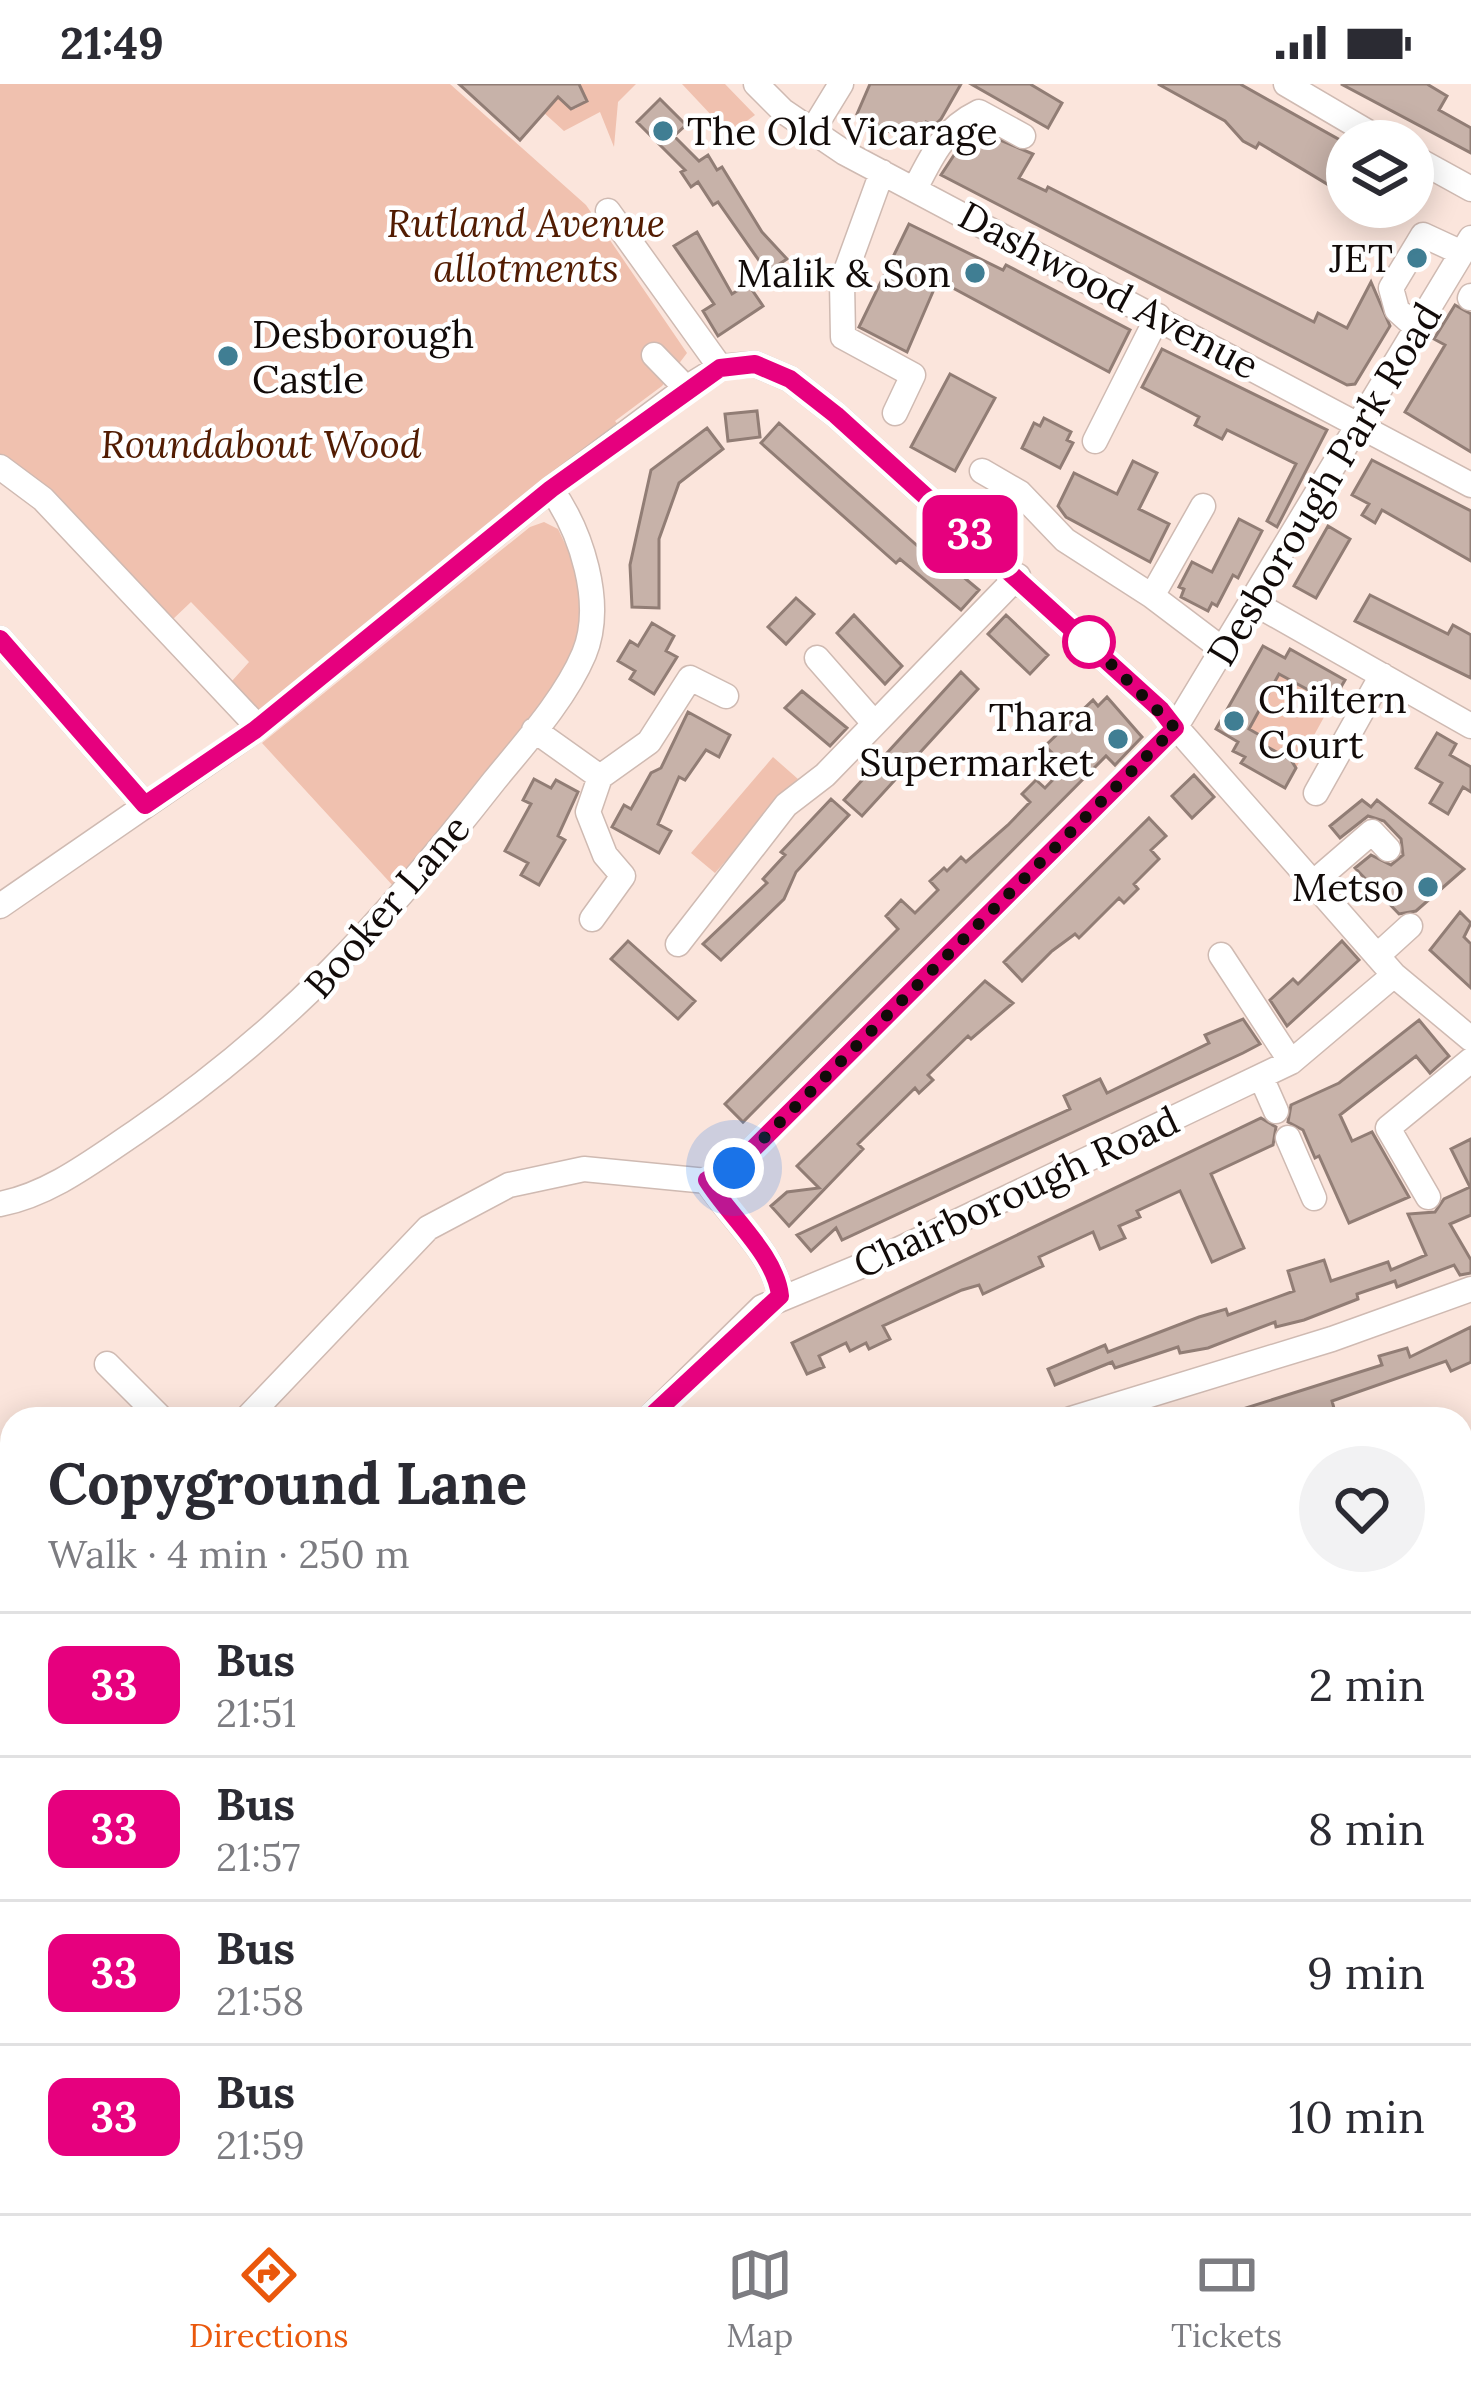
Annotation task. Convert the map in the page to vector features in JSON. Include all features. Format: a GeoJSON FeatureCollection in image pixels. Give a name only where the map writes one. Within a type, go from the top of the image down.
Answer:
{"type":"FeatureCollection","features":[{"type":"Feature","properties":{"kind":"street","name":"Dashwood Avenue"},"geometry":{"type":"LineString","coordinates":[[756,84],[811,133],[1363,423],[1471,485]]}},
{"type":"Feature","properties":{"kind":"street"},"geometry":{"type":"LineString","coordinates":[[811,133],[842,84]]}},
{"type":"Feature","properties":{"kind":"street"},"geometry":{"type":"LineString","coordinates":[[1286,84],[1347,120]]}},
{"type":"Feature","properties":{"kind":"street"},"geometry":{"type":"LineString","coordinates":[[915,189],[939,142],[956,123],[979,112],[1023,136]]}},
{"type":"Feature","properties":{"kind":"street"},"geometry":{"type":"LineString","coordinates":[[1434,169],[1471,189]]}},
{"type":"Feature","properties":{"kind":"street"},"geometry":{"type":"LineString","coordinates":[[881,172],[842,282],[843,337],[913,375],[895,413]]}},
{"type":"Feature","properties":{"kind":"street"},"geometry":{"type":"LineString","coordinates":[[608,211],[720,368]]}},
{"type":"Feature","properties":{"kind":"street"},"geometry":{"type":"LineString","coordinates":[[1418,329],[1396,309],[1391,288],[1423,235],[1437,242],[1467,245]]}},
{"type":"Feature","properties":{"kind":"street","name":"Desborough Park Road"},"geometry":{"type":"LineString","coordinates":[[707,1180],[734,1168],[1175,728],[1226,652],[1467,245]]}},
{"type":"Feature","properties":{"kind":"street"},"geometry":{"type":"LineString","coordinates":[[1095,440],[1158,316]]}},
{"type":"Feature","properties":{"kind":"street"},"geometry":{"type":"LineString","coordinates":[[654,356],[686,388]]}},
{"type":"Feature","properties":{"kind":"street"},"geometry":{"type":"LineString","coordinates":[[0,906],[258,727],[551,489],[686,388],[720,368],[755,364],[790,379],[836,415],[1018,576],[1175,728],[1385,965],[1471,1039]]}},
{"type":"Feature","properties":{"kind":"street"},"geometry":{"type":"LineString","coordinates":[[0,467],[43,499],[258,727]]}},
{"type":"Feature","properties":{"kind":"street"},"geometry":{"type":"LineString","coordinates":[[982,471],[1020,493],[1065,540],[1152,596],[1226,652]]}},
{"type":"Feature","properties":{"kind":"street","name":"Booker Lane"},"geometry":{"type":"LineString","coordinates":[[0,1204],[18,1201],[94,1161],[212,1080],[318,988],[404,895],[534,730],[584,654],[592,619],[589,578],[565,508],[551,489]]}},
{"type":"Feature","properties":{"kind":"street"},"geometry":{"type":"LineString","coordinates":[[1152,596],[1203,506]]}},
{"type":"Feature","properties":{"kind":"street"},"geometry":{"type":"LineString","coordinates":[[678,944],[786,805],[825,775],[1018,576]]}},
{"type":"Feature","properties":{"kind":"street"},"geometry":{"type":"LineString","coordinates":[[1254,603],[1471,726]]}},
{"type":"Feature","properties":{"kind":"street"},"geometry":{"type":"LineString","coordinates":[[0,639],[145,805]]}},
{"type":"Feature","properties":{"kind":"street"},"geometry":{"type":"LineString","coordinates":[[817,658],[874,723]]}},
{"type":"Feature","properties":{"kind":"street"},"geometry":{"type":"LineString","coordinates":[[1316,793],[1382,675]]}},
{"type":"Feature","properties":{"kind":"street"},"geometry":{"type":"LineString","coordinates":[[592,919],[623,876],[605,856],[588,812],[600,777],[649,742],[690,678],[726,696]]}},
{"type":"Feature","properties":{"kind":"street"},"geometry":{"type":"LineString","coordinates":[[534,730],[600,777]]}},
{"type":"Feature","properties":{"kind":"street"},"geometry":{"type":"LineString","coordinates":[[1314,882],[1372,832],[1388,849]]}},
{"type":"Feature","properties":{"kind":"street","name":"Chairborough Road"},"geometry":{"type":"LineString","coordinates":[[661,1407],[780,1296],[801,1292],[885,1256],[1291,1062],[1385,965],[1410,926]]}},
{"type":"Feature","properties":{"kind":"street"},"geometry":{"type":"LineString","coordinates":[[1221,955],[1291,1062]]}},
{"type":"Feature","properties":{"kind":"street"},"geometry":{"type":"LineString","coordinates":[[1428,1197],[1388,1128],[1471,1060]]}},
{"type":"Feature","properties":{"kind":"street"},"geometry":{"type":"LineString","coordinates":[[1261,1077],[1276,1112]]}},
{"type":"Feature","properties":{"kind":"street"},"geometry":{"type":"LineString","coordinates":[[1288,1138],[1315,1198]]}},
{"type":"Feature","properties":{"kind":"street"},"geometry":{"type":"LineString","coordinates":[[257,1407],[428,1228],[509,1185],[584,1169],[707,1180],[729,1216],[778,1275],[780,1296]]}},
{"type":"Feature","properties":{"kind":"street"},"geometry":{"type":"LineString","coordinates":[[1110,1407],[1332,1339],[1471,1289]]}},
{"type":"Feature","properties":{"kind":"street"},"geometry":{"type":"LineString","coordinates":[[107,1364],[150,1407]]}},
{"type":"Feature","properties":{"kind":"green space"},"geometry":{"type":"Polygon","coordinates":[[[0,84],[450,84],[586,205],[687,353],[662,386],[615,421],[621,428],[261,713],[232,681],[249,662],[191,602],[171,621],[33,480],[0,455],[0,84]]]}},
{"type":"Feature","properties":{"kind":"green space"},"geometry":{"type":"Polygon","coordinates":[[[512,84],[558,97],[575,109],[587,101],[579,84],[636,84],[618,102],[614,147],[600,112],[564,131],[512,84]]]}},
{"type":"Feature","properties":{"kind":"green space"},"geometry":{"type":"Polygon","coordinates":[[[682,84],[725,84],[755,115],[729,134],[682,84]]]}},
{"type":"Feature","properties":{"kind":"green space"},"geometry":{"type":"Polygon","coordinates":[[[544,522],[558,529],[578,571],[582,640],[560,684],[395,888],[262,743],[530,527],[544,522]]]}},
{"type":"Feature","properties":{"kind":"green space"},"geometry":{"type":"Polygon","coordinates":[[[1275,671],[1334,699],[1296,768],[1265,745],[1258,747],[1263,736],[1244,726],[1257,714],[1275,671]]]}},
{"type":"Feature","properties":{"kind":"green space"},"geometry":{"type":"Polygon","coordinates":[[[773,757],[798,779],[715,873],[691,853],[773,757]]]}},
{"type":"Feature","properties":{"kind":"building"},"geometry":{"type":"Polygon","coordinates":[[[459,84],[579,84],[587,101],[571,109],[558,97],[520,140],[459,84]]]}},
{"type":"Feature","properties":{"kind":"building"},"geometry":{"type":"Polygon","coordinates":[[[870,84],[961,84],[941,119],[934,126],[926,122],[914,145],[857,114],[870,84]]]}},
{"type":"Feature","properties":{"kind":"building"},"geometry":{"type":"Polygon","coordinates":[[[971,84],[1030,84],[1062,103],[1048,128],[971,84]]]}},
{"type":"Feature","properties":{"kind":"building"},"geometry":{"type":"Polygon","coordinates":[[[1158,84],[1240,84],[1326,132],[1326,183],[1259,143],[1256,148],[1243,141],[1225,121],[1158,84]]]}},
{"type":"Feature","properties":{"kind":"building"},"geometry":{"type":"Polygon","coordinates":[[[1341,84],[1427,84],[1447,96],[1439,110],[1471,128],[1471,153],[1434,133],[1434,120],[1409,120],[1341,84]]]}},
{"type":"Feature","properties":{"kind":"building"},"geometry":{"type":"Polygon","coordinates":[[[660,99],[686,125],[674,136],[699,161],[708,155],[717,170],[722,167],[762,232],[787,259],[767,272],[718,202],[713,205],[698,182],[691,187],[681,172],[685,170],[637,122],[660,99]]]}},
{"type":"Feature","properties":{"kind":"building"},"geometry":{"type":"Polygon","coordinates":[[[979,131],[1033,154],[1019,178],[1046,191],[1048,187],[1314,322],[1318,313],[1347,328],[1371,282],[1390,326],[1355,384],[1347,385],[941,175],[960,146],[979,131]]]}},
{"type":"Feature","properties":{"kind":"building"},"geometry":{"type":"Polygon","coordinates":[[[909,224],[1003,270],[1006,265],[1130,330],[1109,372],[938,280],[907,352],[859,327],[909,224]]]}},
{"type":"Feature","properties":{"kind":"building"},"geometry":{"type":"Polygon","coordinates":[[[697,232],[732,294],[748,284],[763,306],[718,336],[703,311],[714,304],[674,246],[697,232]]]}},
{"type":"Feature","properties":{"kind":"building"},"geometry":{"type":"Polygon","coordinates":[[[1455,305],[1471,314],[1471,452],[1405,412],[1445,345],[1434,339],[1455,305]]]}},
{"type":"Feature","properties":{"kind":"building"},"geometry":{"type":"Polygon","coordinates":[[[1162,349],[1327,430],[1277,527],[1267,521],[1296,464],[1227,430],[1222,439],[1195,425],[1199,417],[1142,387],[1162,349]]]}},
{"type":"Feature","properties":{"kind":"building"},"geometry":{"type":"Polygon","coordinates":[[[950,374],[995,398],[955,471],[911,447],[950,374]]]}},
{"type":"Feature","properties":{"kind":"building"},"geometry":{"type":"Polygon","coordinates":[[[757,411],[760,437],[728,441],[725,414],[757,411]]]}},
{"type":"Feature","properties":{"kind":"building"},"geometry":{"type":"Polygon","coordinates":[[[1044,418],[1071,432],[1067,440],[1073,443],[1060,468],[1022,448],[1034,423],[1040,426],[1044,418]]]}},
{"type":"Feature","properties":{"kind":"building"},"geometry":{"type":"Polygon","coordinates":[[[779,423],[921,549],[925,545],[979,590],[961,610],[900,559],[896,563],[761,443],[779,423]]]}},
{"type":"Feature","properties":{"kind":"building"},"geometry":{"type":"Polygon","coordinates":[[[707,428],[723,449],[679,483],[659,539],[659,608],[632,607],[630,565],[651,470],[707,428]]]}},
{"type":"Feature","properties":{"kind":"building"},"geometry":{"type":"Polygon","coordinates":[[[1372,460],[1471,511],[1471,561],[1382,510],[1375,523],[1362,515],[1369,504],[1352,495],[1372,460]]]}},
{"type":"Feature","properties":{"kind":"building"},"geometry":{"type":"Polygon","coordinates":[[[1133,461],[1157,473],[1139,509],[1169,524],[1150,562],[1066,517],[1058,506],[1074,473],[1117,494],[1133,461]]]}},
{"type":"Feature","properties":{"kind":"building"},"geometry":{"type":"Polygon","coordinates":[[[1239,519],[1262,531],[1238,578],[1233,575],[1217,606],[1212,603],[1208,611],[1181,597],[1184,589],[1179,587],[1192,562],[1212,572],[1239,519]]]}},
{"type":"Feature","properties":{"kind":"building"},"geometry":{"type":"Polygon","coordinates":[[[1328,526],[1350,539],[1316,598],[1294,586],[1328,526]]]}},
{"type":"Feature","properties":{"kind":"building"},"geometry":{"type":"Polygon","coordinates":[[[1370,595],[1448,634],[1453,625],[1471,635],[1471,678],[1355,621],[1370,595]]]}},
{"type":"Feature","properties":{"kind":"building"},"geometry":{"type":"Polygon","coordinates":[[[796,598],[814,614],[786,644],[768,627],[796,598]]]}},
{"type":"Feature","properties":{"kind":"building"},"geometry":{"type":"Polygon","coordinates":[[[854,615],[902,666],[885,684],[837,633],[854,615]]]}},
{"type":"Feature","properties":{"kind":"building"},"geometry":{"type":"Polygon","coordinates":[[[1006,615],[1048,655],[1030,674],[988,634],[1006,615]]]}},
{"type":"Feature","properties":{"kind":"building"},"geometry":{"type":"Polygon","coordinates":[[[652,623],[674,636],[666,651],[677,657],[654,694],[630,679],[635,671],[618,661],[630,641],[638,646],[652,623]]]}},
{"type":"Feature","properties":{"kind":"building","name":"Chiltern Court"},"geometry":{"type":"Polygon","coordinates":[[[1263,646],[1285,658],[1290,649],[1345,680],[1334,699],[1327,695],[1325,699],[1279,674],[1249,729],[1263,737],[1260,743],[1291,760],[1296,768],[1285,788],[1241,763],[1245,757],[1233,751],[1238,742],[1216,729],[1263,646]]]}},
{"type":"Feature","properties":{"kind":"building"},"geometry":{"type":"Polygon","coordinates":[[[961,672],[978,689],[862,816],[844,800],[961,672]]]}},
{"type":"Feature","properties":{"kind":"building"},"geometry":{"type":"Polygon","coordinates":[[[802,691],[847,728],[830,746],[785,708],[802,691]]]}},
{"type":"Feature","properties":{"kind":"building"},"geometry":{"type":"Polygon","coordinates":[[[1107,697],[1142,737],[1115,765],[1106,756],[743,1122],[725,1104],[898,929],[886,916],[901,900],[915,913],[938,890],[930,881],[961,857],[966,862],[1008,825],[1030,802],[1022,794],[1036,780],[1045,788],[1066,766],[1045,746],[1093,700],[1098,706],[1107,697]]]}},
{"type":"Feature","properties":{"kind":"building"},"geometry":{"type":"Polygon","coordinates":[[[688,712],[730,735],[719,757],[706,750],[685,780],[679,777],[658,824],[671,831],[659,853],[612,827],[624,805],[631,809],[651,773],[661,768],[688,712]]]}},
{"type":"Feature","properties":{"kind":"building"},"geometry":{"type":"Polygon","coordinates":[[[1437,733],[1456,744],[1450,755],[1471,767],[1471,792],[1463,787],[1448,814],[1430,803],[1442,783],[1416,768],[1437,733]]]}},
{"type":"Feature","properties":{"kind":"building"},"geometry":{"type":"Polygon","coordinates":[[[1194,775],[1214,797],[1192,818],[1172,796],[1194,775]]]}},
{"type":"Feature","properties":{"kind":"building"},"geometry":{"type":"Polygon","coordinates":[[[534,779],[551,788],[556,780],[578,792],[558,836],[565,840],[539,885],[521,875],[528,863],[505,851],[531,804],[523,800],[534,779]]]}},
{"type":"Feature","properties":{"kind":"building"},"geometry":{"type":"Polygon","coordinates":[[[831,799],[849,815],[796,872],[784,899],[721,960],[703,944],[767,883],[763,879],[785,855],[781,852],[831,799]]]}},
{"type":"Feature","properties":{"kind":"building"},"geometry":{"type":"Polygon","coordinates":[[[1362,800],[1371,807],[1377,800],[1464,869],[1416,911],[1399,914],[1355,868],[1371,855],[1391,865],[1403,855],[1401,839],[1384,821],[1368,816],[1340,838],[1330,826],[1362,800]]]}},
{"type":"Feature","properties":{"kind":"building"},"geometry":{"type":"Polygon","coordinates":[[[1149,818],[1166,836],[1151,850],[1159,859],[1134,884],[1138,889],[1124,903],[1119,898],[1079,938],[1075,934],[1052,951],[1022,981],[1004,962],[1149,818]]]}},
{"type":"Feature","properties":{"kind":"building"},"geometry":{"type":"Polygon","coordinates":[[[1460,912],[1471,923],[1464,937],[1471,944],[1471,988],[1430,950],[1460,912]]]}},
{"type":"Feature","properties":{"kind":"building"},"geometry":{"type":"Polygon","coordinates":[[[628,941],[695,1001],[678,1019],[611,959],[628,941]]]}},
{"type":"Feature","properties":{"kind":"building"},"geometry":{"type":"Polygon","coordinates":[[[1342,941],[1359,960],[1287,1026],[1270,1000],[1293,979],[1298,984],[1342,941]]]}},
{"type":"Feature","properties":{"kind":"building"},"geometry":{"type":"Polygon","coordinates":[[[985,981],[1013,1003],[971,1039],[968,1036],[928,1075],[933,1080],[919,1093],[915,1088],[858,1144],[863,1149],[789,1226],[771,1206],[787,1192],[819,1188],[797,1166],[985,981]]]}},
{"type":"Feature","properties":{"kind":"building"},"geometry":{"type":"Polygon","coordinates":[[[1243,1019],[1260,1044],[1243,1053],[842,1240],[836,1228],[811,1251],[797,1235],[1070,1109],[1064,1096],[1100,1079],[1107,1093],[1209,1043],[1205,1035],[1243,1019]]]}},
{"type":"Feature","properties":{"kind":"building"},"geometry":{"type":"Polygon","coordinates":[[[1419,1020],[1449,1056],[1430,1073],[1416,1056],[1340,1115],[1352,1141],[1372,1132],[1409,1197],[1349,1223],[1319,1156],[1315,1158],[1303,1130],[1288,1122],[1291,1105],[1339,1083],[1419,1020]]]}},
{"type":"Feature","properties":{"kind":"building"},"geometry":{"type":"Polygon","coordinates":[[[1261,1118],[1276,1127],[1273,1145],[1211,1174],[1244,1248],[1212,1262],[1180,1191],[1137,1211],[1140,1217],[1119,1226],[1125,1238],[1100,1249],[1093,1232],[1039,1257],[1043,1266],[983,1294],[979,1285],[962,1290],[883,1326],[890,1339],[869,1349],[866,1343],[850,1351],[846,1343],[819,1356],[824,1367],[807,1374],[792,1343],[1261,1118]]]}},
{"type":"Feature","properties":{"kind":"building"},"geometry":{"type":"Polygon","coordinates":[[[1471,1139],[1471,1215],[1450,1224],[1471,1260],[1471,1273],[1460,1275],[1454,1265],[1397,1287],[1395,1281],[1357,1294],[1358,1299],[1304,1320],[1276,1327],[1275,1322],[1208,1348],[1180,1353],[1178,1347],[1115,1368],[1112,1362],[1055,1385],[1048,1369],[1105,1345],[1108,1352],[1199,1317],[1226,1309],[1228,1315],[1294,1291],[1288,1271],[1324,1260],[1331,1281],[1388,1262],[1391,1270],[1426,1255],[1408,1214],[1435,1212],[1444,1199],[1470,1187],[1451,1149],[1471,1139]]]}},
{"type":"Feature","properties":{"kind":"building"},"geometry":{"type":"Polygon","coordinates":[[[1471,1327],[1471,1362],[1451,1371],[1446,1361],[1332,1401],[1334,1407],[1249,1407],[1382,1365],[1379,1356],[1407,1348],[1410,1357],[1471,1327]]]}},
{"type":"Feature","properties":{"kind":"bus line","name":"33"},"geometry":{"type":"LineString","coordinates":[[0,639],[145,805],[161,799],[255,730],[551,489],[686,388],[720,368],[755,364],[790,379],[836,415],[1161,710],[1175,728],[734,1168],[707,1180],[729,1216],[778,1275],[780,1296],[762,1307],[660,1407]]}},
{"type":"Feature","properties":{"kind":"place","name":"The Old Vicarage"},"geometry":{"type":"Point","coordinates":[663,131]}},
{"type":"Feature","properties":{"kind":"place","name":"JET"},"geometry":{"type":"Point","coordinates":[1417,258]}},
{"type":"Feature","properties":{"kind":"place","name":"Malik & Son"},"geometry":{"type":"Point","coordinates":[975,273]}},
{"type":"Feature","properties":{"kind":"place","name":"Desborough Castle"},"geometry":{"type":"Point","coordinates":[228,356]}},
{"type":"Feature","properties":{"kind":"place","name":"Chiltern Court"},"geometry":{"type":"Point","coordinates":[1234,721]}},
{"type":"Feature","properties":{"kind":"place","name":"Thara Supermarket"},"geometry":{"type":"Point","coordinates":[1118,739]}},
{"type":"Feature","properties":{"kind":"place","name":"Metso"},"geometry":{"type":"Point","coordinates":[1428,887]}},
{"type":"Feature","properties":{"kind":"route"},"geometry":{"type":"LineString","coordinates":[[734,1168],[1175,728],[1089,642]]}},
{"type":"Feature","properties":{"kind":"park label","name":"Rutland Avenue allotments"},"geometry":{"type":"Point","coordinates":[526,246]}},
{"type":"Feature","properties":{"kind":"park label","name":"Roundabout Wood"},"geometry":{"type":"Point","coordinates":[261,444]}}]}
